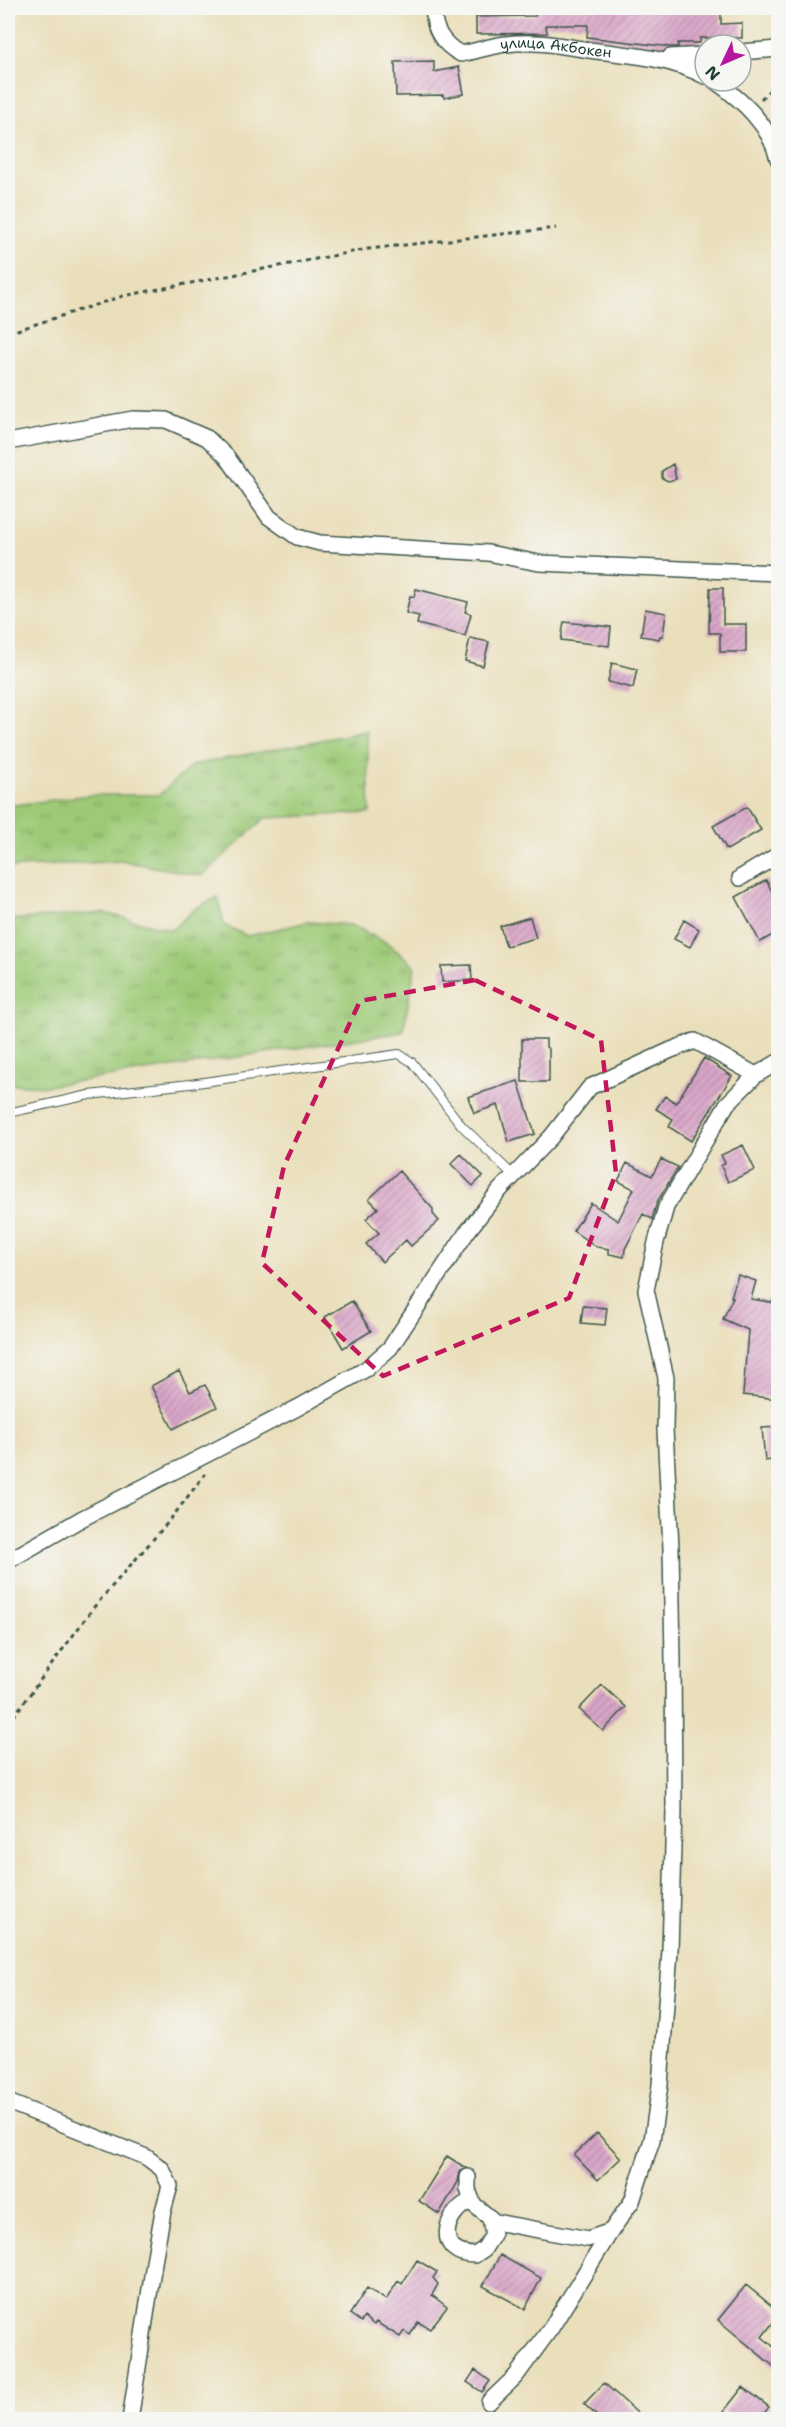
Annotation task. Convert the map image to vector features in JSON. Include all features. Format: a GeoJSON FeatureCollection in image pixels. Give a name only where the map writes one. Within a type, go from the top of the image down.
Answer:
{"type":"FeatureCollection","features":[{"type":"Feature","properties":{"kind":"street","name":"улица Акбокен"},"geometry":{"type":"LineString","coordinates":[[434,8],[432,20],[439,33],[447,45],[461,54],[507,44],[558,44],[587,50],[643,55],[693,70]]}},
{"type":"Feature","properties":{"kind":"street"},"geometry":{"type":"LineString","coordinates":[[753,51],[778,49]]}},
{"type":"Feature","properties":{"kind":"street"},"geometry":{"type":"LineString","coordinates":[[643,55],[693,56]]}},
{"type":"Feature","properties":{"kind":"street"},"geometry":{"type":"LineString","coordinates":[[730,93],[751,109],[776,147],[778,159]]}},
{"type":"Feature","properties":{"kind":"street"},"geometry":{"type":"LineString","coordinates":[[8,442],[133,419],[166,420],[207,438],[227,457],[269,517],[297,537],[320,543],[488,553],[539,563],[778,573]]}},
{"type":"Feature","properties":{"kind":"street"},"geometry":{"type":"LineString","coordinates":[[740,878],[778,855]]}},
{"type":"Feature","properties":{"kind":"street"},"geometry":{"type":"LineString","coordinates":[[8,1561],[81,1519],[299,1407],[366,1369],[390,1348],[467,1232],[514,1176],[551,1137],[591,1087],[695,1041],[756,1075]]}},
{"type":"Feature","properties":{"kind":"street"},"geometry":{"type":"LineString","coordinates":[[489,2403],[516,2376],[551,2328],[632,2201],[652,2140],[660,2085],[670,1951],[674,1811],[674,1671],[665,1429],[666,1378],[646,1290],[666,1207],[727,1104],[756,1075],[778,1062]]}},
{"type":"Feature","properties":{"kind":"street"},"geometry":{"type":"LineString","coordinates":[[8,2102],[146,2157],[162,2169],[170,2186],[162,2211],[130,2420]]}},
{"type":"Feature","properties":{"kind":"street"},"geometry":{"type":"LineString","coordinates":[[468,2177],[468,2189],[473,2204],[495,2222],[588,2239],[611,2231]]}},
{"type":"Feature","properties":{"kind":"street"},"geometry":{"type":"LineString","coordinates":[[472,2200],[464,2204],[446,2226],[449,2243],[458,2251],[475,2254],[484,2249],[493,2235],[490,2218]]}},
{"type":"Feature","properties":{"kind":"lane"},"geometry":{"type":"LineString","coordinates":[[8,1113],[89,1095],[190,1084],[399,1054],[412,1062],[462,1126],[514,1176]]}},
{"type":"Feature","properties":{"kind":"path"},"geometry":{"type":"LineString","coordinates":[[751,109],[778,81]]}},
{"type":"Feature","properties":{"kind":"path"},"geometry":{"type":"LineString","coordinates":[[8,333],[135,293],[368,249],[556,228]]}},
{"type":"Feature","properties":{"kind":"path"},"geometry":{"type":"LineString","coordinates":[[8,1724],[94,1607],[170,1520],[207,1472]]}},
{"type":"Feature","properties":{"kind":"highlighted area"},"geometry":{"type":"Polygon","coordinates":[[[475,980],[601,1040],[616,1173],[569,1298],[383,1376],[262,1263],[284,1166],[360,1001],[475,980]]]}},
{"type":"Feature","properties":{"kind":"green space"},"geometry":{"type":"Polygon","coordinates":[[[367,731],[370,813],[265,818],[202,876],[123,861],[8,868],[8,806],[90,795],[159,795],[193,765],[367,731]]]}},
{"type":"Feature","properties":{"kind":"green space"},"geometry":{"type":"Polygon","coordinates":[[[218,897],[224,925],[247,936],[308,922],[351,925],[387,943],[415,966],[403,1032],[47,1086],[8,1084],[8,920],[104,913],[172,930],[194,909],[218,897]]]}},
{"type":"Feature","properties":{"kind":"building"},"geometry":{"type":"Polygon","coordinates":[[[535,8],[657,8],[657,10],[676,12],[721,12],[721,24],[742,23],[742,33],[693,33],[693,43],[678,43],[678,47],[587,37],[588,25],[546,25],[547,33],[476,34],[476,17],[535,16],[535,8]]]}},
{"type":"Feature","properties":{"kind":"building"},"geometry":{"type":"Polygon","coordinates":[[[434,61],[434,72],[459,67],[464,94],[444,98],[443,95],[396,96],[395,62],[434,61]]]}},
{"type":"Feature","properties":{"kind":"building"},"geometry":{"type":"Polygon","coordinates":[[[673,464],[676,479],[668,481],[662,478],[662,471],[673,464]]]}},
{"type":"Feature","properties":{"kind":"building"},"geometry":{"type":"Polygon","coordinates":[[[710,588],[723,588],[723,624],[746,624],[746,652],[720,652],[720,633],[709,633],[710,588]]]}},
{"type":"Feature","properties":{"kind":"building"},"geometry":{"type":"Polygon","coordinates":[[[416,589],[468,602],[465,612],[471,614],[465,636],[417,624],[419,616],[406,613],[410,596],[414,597],[416,589]]]}},
{"type":"Feature","properties":{"kind":"building"},"geometry":{"type":"Polygon","coordinates":[[[645,609],[666,613],[663,636],[659,639],[641,636],[645,609]]]}},
{"type":"Feature","properties":{"kind":"building"},"geometry":{"type":"Polygon","coordinates":[[[564,622],[611,627],[609,646],[561,640],[564,622]]]}},
{"type":"Feature","properties":{"kind":"building"},"geometry":{"type":"Polygon","coordinates":[[[470,638],[489,642],[483,666],[465,661],[470,638]]]}},
{"type":"Feature","properties":{"kind":"building"},"geometry":{"type":"Polygon","coordinates":[[[612,663],[637,669],[633,688],[608,682],[612,663]]]}},
{"type":"Feature","properties":{"kind":"building"},"geometry":{"type":"Polygon","coordinates":[[[747,807],[761,830],[727,850],[713,826],[747,807]]]}},
{"type":"Feature","properties":{"kind":"building"},"geometry":{"type":"Polygon","coordinates":[[[766,880],[778,903],[778,932],[760,942],[736,897],[766,880]]]}},
{"type":"Feature","properties":{"kind":"building"},"geometry":{"type":"Polygon","coordinates":[[[530,917],[536,938],[506,946],[500,926],[530,917]]]}},
{"type":"Feature","properties":{"kind":"building"},"geometry":{"type":"Polygon","coordinates":[[[684,920],[699,929],[690,947],[674,939],[684,920]]]}},
{"type":"Feature","properties":{"kind":"building"},"geometry":{"type":"Polygon","coordinates":[[[471,965],[472,980],[442,982],[441,966],[471,965]]]}},
{"type":"Feature","properties":{"kind":"building"},"geometry":{"type":"Polygon","coordinates":[[[522,1039],[546,1039],[546,1047],[549,1049],[549,1082],[522,1082],[522,1039]]]}},
{"type":"Feature","properties":{"kind":"building"},"geometry":{"type":"Polygon","coordinates":[[[704,1058],[732,1076],[691,1141],[669,1127],[673,1119],[656,1109],[665,1096],[676,1103],[704,1058]]]}},
{"type":"Feature","properties":{"kind":"building"},"geometry":{"type":"Polygon","coordinates":[[[518,1081],[535,1134],[509,1142],[498,1105],[474,1113],[468,1097],[518,1081]]]}},
{"type":"Feature","properties":{"kind":"building"},"geometry":{"type":"Polygon","coordinates":[[[743,1145],[755,1170],[728,1182],[721,1166],[725,1163],[721,1155],[743,1145]]]}},
{"type":"Feature","properties":{"kind":"building"},"geometry":{"type":"Polygon","coordinates":[[[461,1154],[483,1176],[473,1186],[451,1164],[461,1154]]]}},
{"type":"Feature","properties":{"kind":"building"},"geometry":{"type":"Polygon","coordinates":[[[661,1159],[678,1167],[657,1202],[652,1219],[643,1214],[625,1249],[624,1257],[609,1254],[609,1249],[597,1247],[573,1231],[591,1203],[618,1221],[634,1189],[618,1181],[627,1163],[652,1176],[661,1159]]]}},
{"type":"Feature","properties":{"kind":"building"},"geometry":{"type":"Polygon","coordinates":[[[399,1171],[433,1209],[433,1214],[439,1221],[411,1246],[406,1240],[382,1262],[366,1244],[379,1233],[366,1219],[378,1208],[369,1199],[399,1171]]]}},
{"type":"Feature","properties":{"kind":"building"},"geometry":{"type":"Polygon","coordinates":[[[738,1275],[756,1281],[751,1299],[776,1303],[778,1308],[778,1399],[743,1395],[748,1330],[723,1319],[733,1297],[731,1297],[738,1275]]]}},
{"type":"Feature","properties":{"kind":"building"},"geometry":{"type":"Polygon","coordinates":[[[352,1301],[371,1331],[343,1348],[325,1317],[352,1301]]]}},
{"type":"Feature","properties":{"kind":"building"},"geometry":{"type":"Polygon","coordinates":[[[583,1306],[607,1308],[605,1325],[581,1323],[583,1306]]]}},
{"type":"Feature","properties":{"kind":"building"},"geometry":{"type":"Polygon","coordinates":[[[179,1371],[190,1392],[205,1385],[217,1407],[173,1429],[151,1386],[179,1371]]]}},
{"type":"Feature","properties":{"kind":"building"},"geometry":{"type":"Polygon","coordinates":[[[778,1427],[778,1459],[765,1461],[762,1428],[778,1427]]]}},
{"type":"Feature","properties":{"kind":"building"},"geometry":{"type":"Polygon","coordinates":[[[602,1685],[626,1707],[603,1731],[579,1709],[602,1685]]]}},
{"type":"Feature","properties":{"kind":"building"},"geometry":{"type":"Polygon","coordinates":[[[597,2133],[621,2158],[598,2180],[574,2155],[597,2133]]]}},
{"type":"Feature","properties":{"kind":"building"},"geometry":{"type":"Polygon","coordinates":[[[447,2156],[466,2168],[460,2172],[458,2182],[439,2214],[419,2201],[447,2156]]]}},
{"type":"Feature","properties":{"kind":"building"},"geometry":{"type":"Polygon","coordinates":[[[500,2255],[541,2278],[525,2309],[483,2286],[500,2255]]]}},
{"type":"Feature","properties":{"kind":"building"},"geometry":{"type":"Polygon","coordinates":[[[417,2260],[437,2272],[433,2278],[438,2284],[432,2295],[447,2307],[430,2329],[418,2322],[410,2335],[404,2331],[400,2337],[376,2322],[374,2325],[364,2317],[361,2322],[350,2314],[367,2288],[386,2300],[398,2281],[402,2284],[417,2260]]]}},
{"type":"Feature","properties":{"kind":"building"},"geometry":{"type":"Polygon","coordinates":[[[746,2285],[778,2311],[778,2316],[762,2337],[778,2350],[778,2370],[718,2320],[746,2285]]]}},
{"type":"Feature","properties":{"kind":"building"},"geometry":{"type":"Polygon","coordinates":[[[475,2370],[490,2381],[482,2392],[467,2382],[475,2370]]]}},
{"type":"Feature","properties":{"kind":"building"},"geometry":{"type":"Polygon","coordinates":[[[604,2383],[645,2420],[601,2420],[584,2404],[604,2383]]]}},
{"type":"Feature","properties":{"kind":"building"},"geometry":{"type":"Polygon","coordinates":[[[743,2387],[769,2407],[759,2420],[735,2420],[724,2411],[743,2387]]]}}]}
